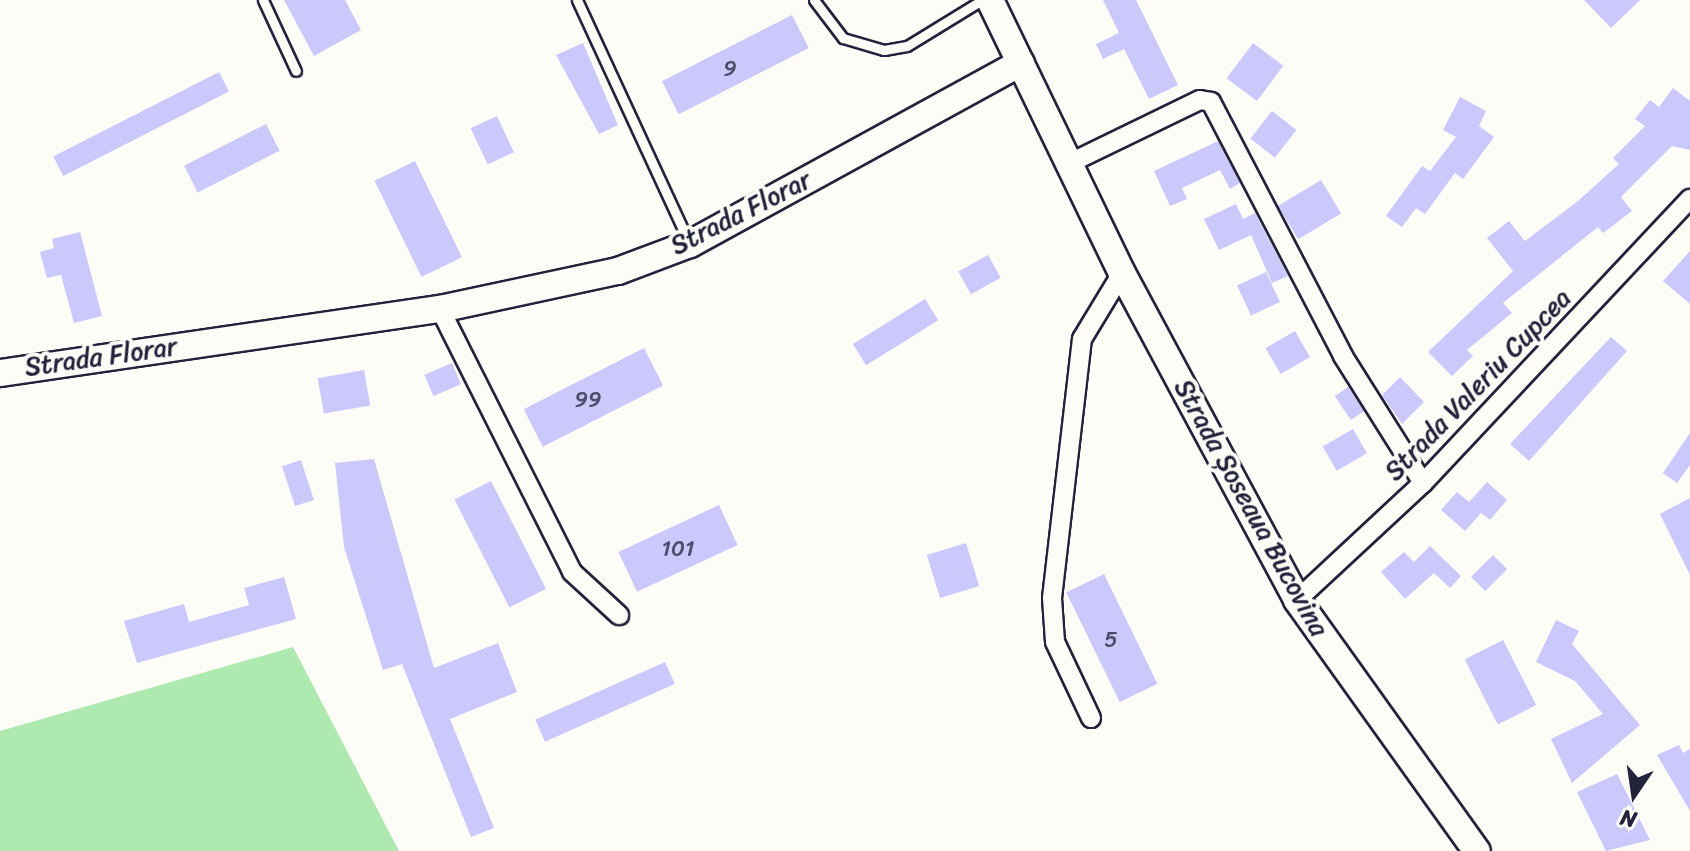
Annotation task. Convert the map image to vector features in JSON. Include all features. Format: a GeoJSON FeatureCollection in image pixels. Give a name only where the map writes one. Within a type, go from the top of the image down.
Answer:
{"type":"FeatureCollection","features":[{"type":"Feature","properties":{"kind":"street","name":"Strada Șoseaua Bucovina"},"geometry":{"type":"LineString","coordinates":[[990,0],[1122,273],[1297,600],[1477,851]]}},
{"type":"Feature","properties":{"kind":"street","name":"Strada Florar"},"geometry":{"type":"LineString","coordinates":[[0,373],[440,309],[618,271],[690,244],[1021,63]]}},
{"type":"Feature","properties":{"kind":"street"},"geometry":{"type":"LineString","coordinates":[[1070,163],[1200,100],[1211,102],[1343,356],[1423,483]]}},
{"type":"Feature","properties":{"kind":"street","name":"Strada Valeriu Cupcea"},"geometry":{"type":"LineString","coordinates":[[1297,600],[1423,483],[1690,199]]}},
{"type":"Feature","properties":{"kind":"street"},"geometry":{"type":"LineString","coordinates":[[1091,718],[1055,642],[1052,598],[1082,339],[1122,273]]}},
{"type":"Feature","properties":{"kind":"street"},"geometry":{"type":"LineString","coordinates":[[440,309],[572,572],[619,615]]}},
{"type":"Feature","properties":{"kind":"lane"},"geometry":{"type":"LineString","coordinates":[[263,0],[296,71]]}},
{"type":"Feature","properties":{"kind":"lane"},"geometry":{"type":"LineString","coordinates":[[577,0],[690,244]]}},
{"type":"Feature","properties":{"kind":"lane"},"geometry":{"type":"LineString","coordinates":[[814,0],[843,38],[884,50],[907,46],[982,0]]}},
{"type":"Feature","properties":{"kind":"green space"},"geometry":{"type":"Polygon","coordinates":[[[293,647],[399,851],[0,851],[0,731],[293,647]]]}},
{"type":"Feature","properties":{"kind":"building"},"geometry":{"type":"Polygon","coordinates":[[[284,0],[345,0],[361,30],[314,56],[284,0]]]}},
{"type":"Feature","properties":{"kind":"building"},"geometry":{"type":"Polygon","coordinates":[[[1103,0],[1136,0],[1178,85],[1149,99],[1124,49],[1103,59],[1096,44],[1119,33],[1103,0]]]}},
{"type":"Feature","properties":{"kind":"building"},"geometry":{"type":"Polygon","coordinates":[[[1584,0],[1640,0],[1611,28],[1584,0]]]}},
{"type":"Feature","properties":{"kind":"building"},"geometry":{"type":"Polygon","coordinates":[[[792,15],[809,48],[679,114],[662,81],[792,15]]]}},
{"type":"Feature","properties":{"kind":"building"},"geometry":{"type":"Polygon","coordinates":[[[583,43],[618,125],[599,134],[556,55],[583,43]]]}},
{"type":"Feature","properties":{"kind":"building"},"geometry":{"type":"Polygon","coordinates":[[[1253,43],[1283,66],[1257,101],[1227,78],[1253,43]]]}},
{"type":"Feature","properties":{"kind":"building"},"geometry":{"type":"Polygon","coordinates":[[[219,72],[229,92],[63,176],[53,156],[219,72]]]}},
{"type":"Feature","properties":{"kind":"building"},"geometry":{"type":"Polygon","coordinates":[[[1673,88],[1690,101],[1690,150],[1672,146],[1621,197],[1632,211],[1603,233],[1598,227],[1503,303],[1512,313],[1467,350],[1473,356],[1452,376],[1428,352],[1513,271],[1487,238],[1509,221],[1525,241],[1578,201],[1619,164],[1613,158],[1645,126],[1635,119],[1650,100],[1659,107],[1673,88]]]}},
{"type":"Feature","properties":{"kind":"building"},"geometry":{"type":"Polygon","coordinates":[[[1460,97],[1486,111],[1479,126],[1494,137],[1463,179],[1455,173],[1425,214],[1416,208],[1402,227],[1386,216],[1422,166],[1430,171],[1456,137],[1443,130],[1460,97]]]}},
{"type":"Feature","properties":{"kind":"building"},"geometry":{"type":"Polygon","coordinates":[[[1272,111],[1296,130],[1275,158],[1250,139],[1272,111]]]}},
{"type":"Feature","properties":{"kind":"building"},"geometry":{"type":"Polygon","coordinates":[[[497,116],[514,152],[488,165],[471,128],[497,116]]]}},
{"type":"Feature","properties":{"kind":"building"},"geometry":{"type":"Polygon","coordinates":[[[266,124],[280,151],[198,192],[184,166],[266,124]]]}},
{"type":"Feature","properties":{"kind":"building"},"geometry":{"type":"Polygon","coordinates":[[[1218,141],[1240,183],[1230,189],[1220,170],[1182,188],[1187,199],[1170,206],[1154,171],[1218,141]]]}},
{"type":"Feature","properties":{"kind":"building"},"geometry":{"type":"Polygon","coordinates":[[[415,161],[462,257],[421,277],[375,181],[415,161]]]}},
{"type":"Feature","properties":{"kind":"building"},"geometry":{"type":"Polygon","coordinates":[[[1321,180],[1341,213],[1298,239],[1278,206],[1321,180]]]}},
{"type":"Feature","properties":{"kind":"building"},"geometry":{"type":"Polygon","coordinates":[[[1236,204],[1243,219],[1255,213],[1288,276],[1272,283],[1251,235],[1219,250],[1204,219],[1236,204]]]}},
{"type":"Feature","properties":{"kind":"building"},"geometry":{"type":"Polygon","coordinates":[[[80,232],[102,316],[74,323],[61,275],[47,278],[40,252],[54,248],[52,239],[80,232]]]}},
{"type":"Feature","properties":{"kind":"building"},"geometry":{"type":"Polygon","coordinates":[[[1690,251],[1690,304],[1663,281],[1690,251]]]}},
{"type":"Feature","properties":{"kind":"building"},"geometry":{"type":"Polygon","coordinates":[[[988,255],[1001,278],[971,294],[958,271],[988,255]]]}},
{"type":"Feature","properties":{"kind":"building"},"geometry":{"type":"Polygon","coordinates":[[[1266,272],[1280,302],[1251,315],[1237,286],[1266,272]]]}},
{"type":"Feature","properties":{"kind":"building"},"geometry":{"type":"Polygon","coordinates":[[[925,299],[938,320],[866,365],[853,344],[925,299]]]}},
{"type":"Feature","properties":{"kind":"building"},"geometry":{"type":"Polygon","coordinates":[[[1295,331],[1310,357],[1281,374],[1266,348],[1295,331]]]}},
{"type":"Feature","properties":{"kind":"building"},"geometry":{"type":"Polygon","coordinates":[[[1611,337],[1627,351],[1529,461],[1510,444],[1611,337]]]}},
{"type":"Feature","properties":{"kind":"building"},"geometry":{"type":"Polygon","coordinates":[[[644,348],[663,385],[543,447],[524,409],[644,348]]]}},
{"type":"Feature","properties":{"kind":"building"},"geometry":{"type":"Polygon","coordinates":[[[452,363],[461,384],[433,396],[424,375],[452,363]]]}},
{"type":"Feature","properties":{"kind":"building"},"geometry":{"type":"Polygon","coordinates":[[[364,370],[370,405],[324,414],[318,378],[364,370]]]}},
{"type":"Feature","properties":{"kind":"building"},"geometry":{"type":"Polygon","coordinates":[[[1400,377],[1424,402],[1402,424],[1382,395],[1400,377]]]}},
{"type":"Feature","properties":{"kind":"building"},"geometry":{"type":"Polygon","coordinates":[[[1348,387],[1364,411],[1351,420],[1335,396],[1348,387]]]}},
{"type":"Feature","properties":{"kind":"building"},"geometry":{"type":"Polygon","coordinates":[[[1353,429],[1367,453],[1337,471],[1323,446],[1353,429]]]}},
{"type":"Feature","properties":{"kind":"building"},"geometry":{"type":"Polygon","coordinates":[[[1690,433],[1690,465],[1677,483],[1663,473],[1690,433]]]}},
{"type":"Feature","properties":{"kind":"building"},"geometry":{"type":"Polygon","coordinates":[[[374,459],[434,668],[498,643],[517,692],[450,719],[494,828],[471,837],[402,664],[383,670],[344,547],[335,463],[374,459]]]}},
{"type":"Feature","properties":{"kind":"building"},"geometry":{"type":"Polygon","coordinates":[[[301,460],[314,500],[295,506],[282,466],[301,460]]]}},
{"type":"Feature","properties":{"kind":"building"},"geometry":{"type":"Polygon","coordinates":[[[491,481],[546,589],[509,607],[454,500],[491,481]]]}},
{"type":"Feature","properties":{"kind":"building"},"geometry":{"type":"Polygon","coordinates":[[[1487,482],[1507,500],[1490,520],[1475,508],[1481,513],[1465,531],[1441,510],[1457,492],[1469,502],[1487,482]]]}},
{"type":"Feature","properties":{"kind":"building"},"geometry":{"type":"Polygon","coordinates":[[[1690,498],[1690,575],[1660,514],[1690,498]]]}},
{"type":"Feature","properties":{"kind":"building"},"geometry":{"type":"Polygon","coordinates":[[[719,505],[738,545],[637,592],[618,552],[719,505]]]}},
{"type":"Feature","properties":{"kind":"building"},"geometry":{"type":"Polygon","coordinates":[[[966,543],[979,586],[940,598],[927,555],[966,543]]]}},
{"type":"Feature","properties":{"kind":"building"},"geometry":{"type":"Polygon","coordinates":[[[1430,546],[1461,576],[1450,588],[1434,573],[1405,599],[1381,572],[1404,552],[1414,562],[1430,546]]]}},
{"type":"Feature","properties":{"kind":"building"},"geometry":{"type":"Polygon","coordinates":[[[1493,555],[1507,569],[1485,591],[1471,577],[1493,555]]]}},
{"type":"Feature","properties":{"kind":"building"},"geometry":{"type":"Polygon","coordinates":[[[1104,574],[1157,684],[1120,702],[1066,592],[1104,574]]]}},
{"type":"Feature","properties":{"kind":"building"},"geometry":{"type":"Polygon","coordinates":[[[284,577],[296,619],[137,663],[124,621],[184,604],[189,622],[249,605],[244,588],[284,577]]]}},
{"type":"Feature","properties":{"kind":"building"},"geometry":{"type":"Polygon","coordinates":[[[1556,620],[1579,631],[1572,644],[1640,725],[1572,783],[1551,739],[1603,714],[1575,681],[1536,662],[1556,620]]]}},
{"type":"Feature","properties":{"kind":"building"},"geometry":{"type":"Polygon","coordinates":[[[1503,640],[1536,705],[1498,725],[1465,660],[1503,640]]]}},
{"type":"Feature","properties":{"kind":"building"},"geometry":{"type":"Polygon","coordinates":[[[665,662],[675,684],[545,742],[535,720],[665,662]]]}},
{"type":"Feature","properties":{"kind":"building"},"geometry":{"type":"Polygon","coordinates":[[[1679,745],[1683,753],[1690,749],[1690,811],[1657,755],[1679,745]]]}},
{"type":"Feature","properties":{"kind":"building"},"geometry":{"type":"Polygon","coordinates":[[[1617,774],[1650,840],[1606,851],[1577,792],[1617,774]]]}}]}
